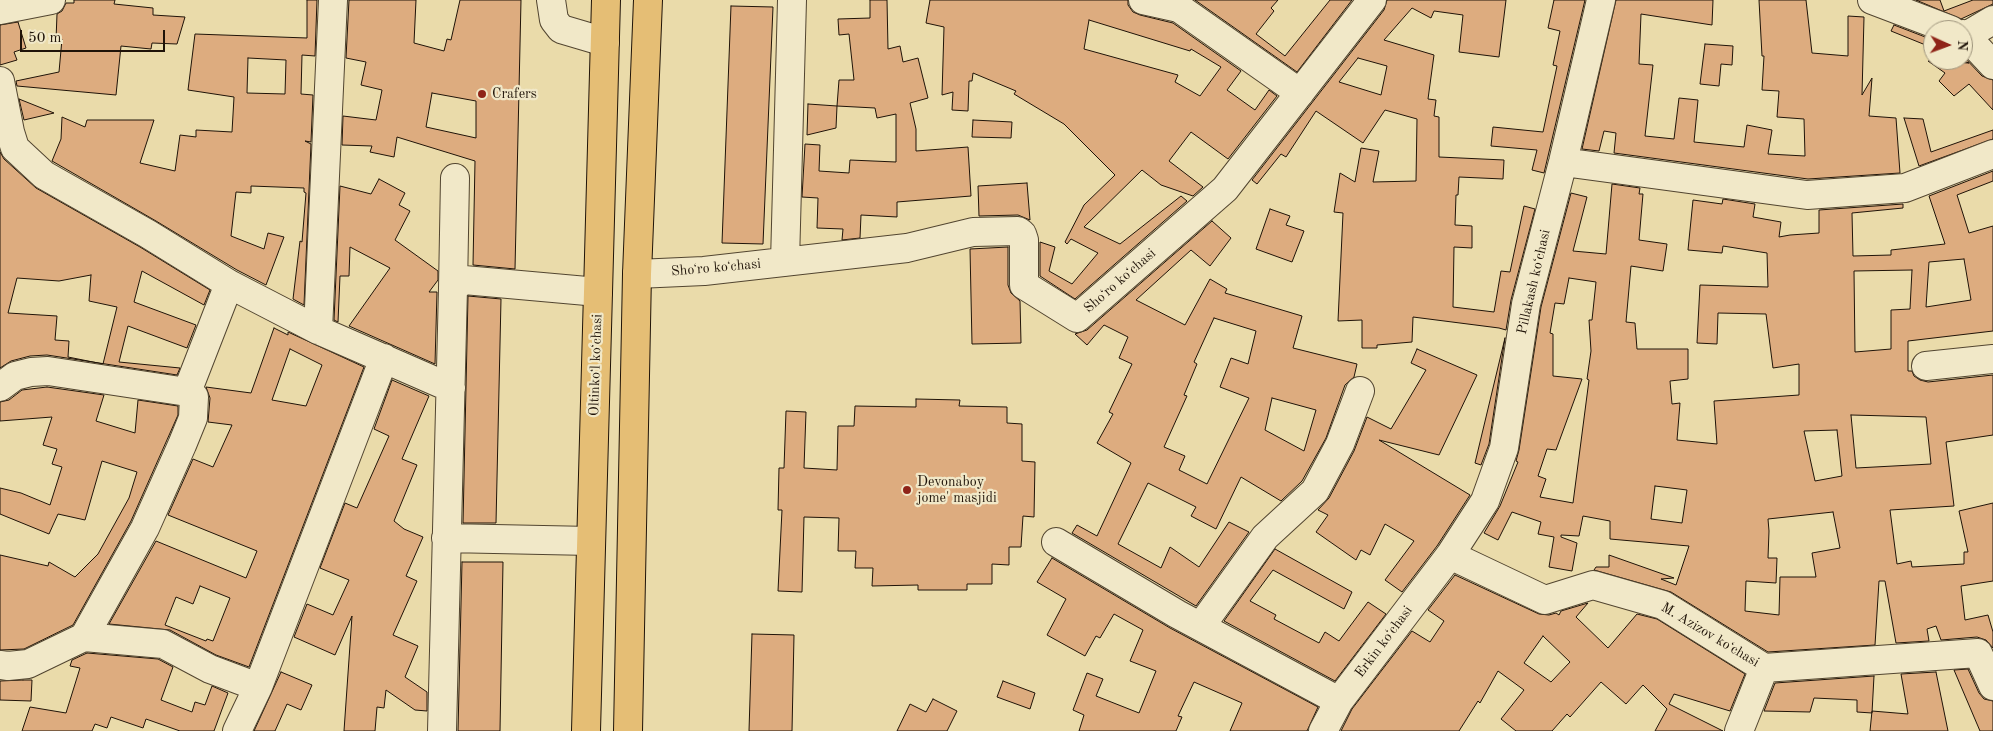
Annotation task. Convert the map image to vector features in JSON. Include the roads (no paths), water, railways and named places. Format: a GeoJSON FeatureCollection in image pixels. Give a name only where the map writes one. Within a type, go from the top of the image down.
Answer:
{"type":"FeatureCollection","features":[{"type":"Feature","properties":{"kind":"main road","name":"Oltinkoʻl koʻchasi"},"geometry":{"type":"LineString","coordinates":[[586,731],[606,0]]}},
{"type":"Feature","properties":{"kind":"main road"},"geometry":{"type":"LineString","coordinates":[[628,731],[638,274],[648,0]]}},
{"type":"Feature","properties":{"kind":"street"},"geometry":{"type":"LineString","coordinates":[[0,10],[51,0]]}},
{"type":"Feature","properties":{"kind":"street"},"geometry":{"type":"LineString","coordinates":[[318,330],[332,0]]}},
{"type":"Feature","properties":{"kind":"street"},"geometry":{"type":"LineString","coordinates":[[551,0],[554,20],[561,29],[605,42]]}},
{"type":"Feature","properties":{"kind":"street"},"geometry":{"type":"LineString","coordinates":[[785,262],[792,0]]}},
{"type":"Feature","properties":{"kind":"street"},"geometry":{"type":"LineString","coordinates":[[1142,0],[1180,4],[1300,93]]}},
{"type":"Feature","properties":{"kind":"street","name":"Shoʻro koʻchasi"},"geometry":{"type":"LineString","coordinates":[[638,274],[694,272],[785,262],[907,248],[973,232],[1018,231],[1022,234],[1024,240],[1024,285],[1077,318],[1225,189],[1372,0]]}},
{"type":"Feature","properties":{"kind":"street","name":"Pillakash koʻchasi"},"geometry":{"type":"LineString","coordinates":[[1450,555],[1485,500],[1504,448],[1526,304],[1563,162],[1600,0]]}},
{"type":"Feature","properties":{"kind":"street"},"geometry":{"type":"LineString","coordinates":[[1872,0],[1925,20]]}},
{"type":"Feature","properties":{"kind":"street"},"geometry":{"type":"LineString","coordinates":[[1973,28],[1993,20]]}},
{"type":"Feature","properties":{"kind":"street"},"geometry":{"type":"LineString","coordinates":[[1973,46],[1993,65]]}},
{"type":"Feature","properties":{"kind":"street"},"geometry":{"type":"LineString","coordinates":[[0,81],[15,148],[44,175],[148,234],[229,284],[318,330],[451,388]]}},
{"type":"Feature","properties":{"kind":"street"},"geometry":{"type":"LineString","coordinates":[[1563,162],[1807,195],[1906,188],[1993,154]]}},
{"type":"Feature","properties":{"kind":"street"},"geometry":{"type":"LineString","coordinates":[[442,731],[455,178]]}},
{"type":"Feature","properties":{"kind":"street"},"geometry":{"type":"LineString","coordinates":[[453,288],[464,280],[598,292]]}},
{"type":"Feature","properties":{"kind":"street"},"geometry":{"type":"LineString","coordinates":[[187,392],[229,284]]}},
{"type":"Feature","properties":{"kind":"street"},"geometry":{"type":"LineString","coordinates":[[237,731],[258,687],[384,358]]}},
{"type":"Feature","properties":{"kind":"street"},"geometry":{"type":"LineString","coordinates":[[1926,366],[1993,359]]}},
{"type":"Feature","properties":{"kind":"street"},"geometry":{"type":"LineString","coordinates":[[0,387],[15,376],[31,372],[48,371],[187,392],[194,397],[193,418],[145,528],[84,637]]}},
{"type":"Feature","properties":{"kind":"street"},"geometry":{"type":"LineString","coordinates":[[1201,626],[1265,537],[1315,491],[1340,444],[1360,391]]}},
{"type":"Feature","properties":{"kind":"street"},"geometry":{"type":"LineString","coordinates":[[446,538],[591,541]]}},
{"type":"Feature","properties":{"kind":"street"},"geometry":{"type":"LineString","coordinates":[[1056,542],[1176,614],[1339,701]]}},
{"type":"Feature","properties":{"kind":"street","name":"M. Azizov koʻchasi"},"geometry":{"type":"LineString","coordinates":[[1450,555],[1545,600],[1593,585],[1663,605],[1764,668],[1978,653],[1993,686]]}},
{"type":"Feature","properties":{"kind":"street","name":"Erkin koʻchasi"},"geometry":{"type":"LineString","coordinates":[[1323,731],[1339,701],[1450,555]]}},
{"type":"Feature","properties":{"kind":"street"},"geometry":{"type":"LineString","coordinates":[[0,665],[28,664],[84,637],[163,644],[210,669],[258,687]]}},
{"type":"Feature","properties":{"kind":"street"},"geometry":{"type":"LineString","coordinates":[[1739,731],[1764,668]]}},
{"type":"Feature","properties":{"kind":"place","name":"Crafers"},"geometry":{"type":"Point","coordinates":[482,94]}},
{"type":"Feature","properties":{"kind":"place","name":"Devonaboy jome' masjidi"},"geometry":{"type":"Point","coordinates":[907,490]}}]}
